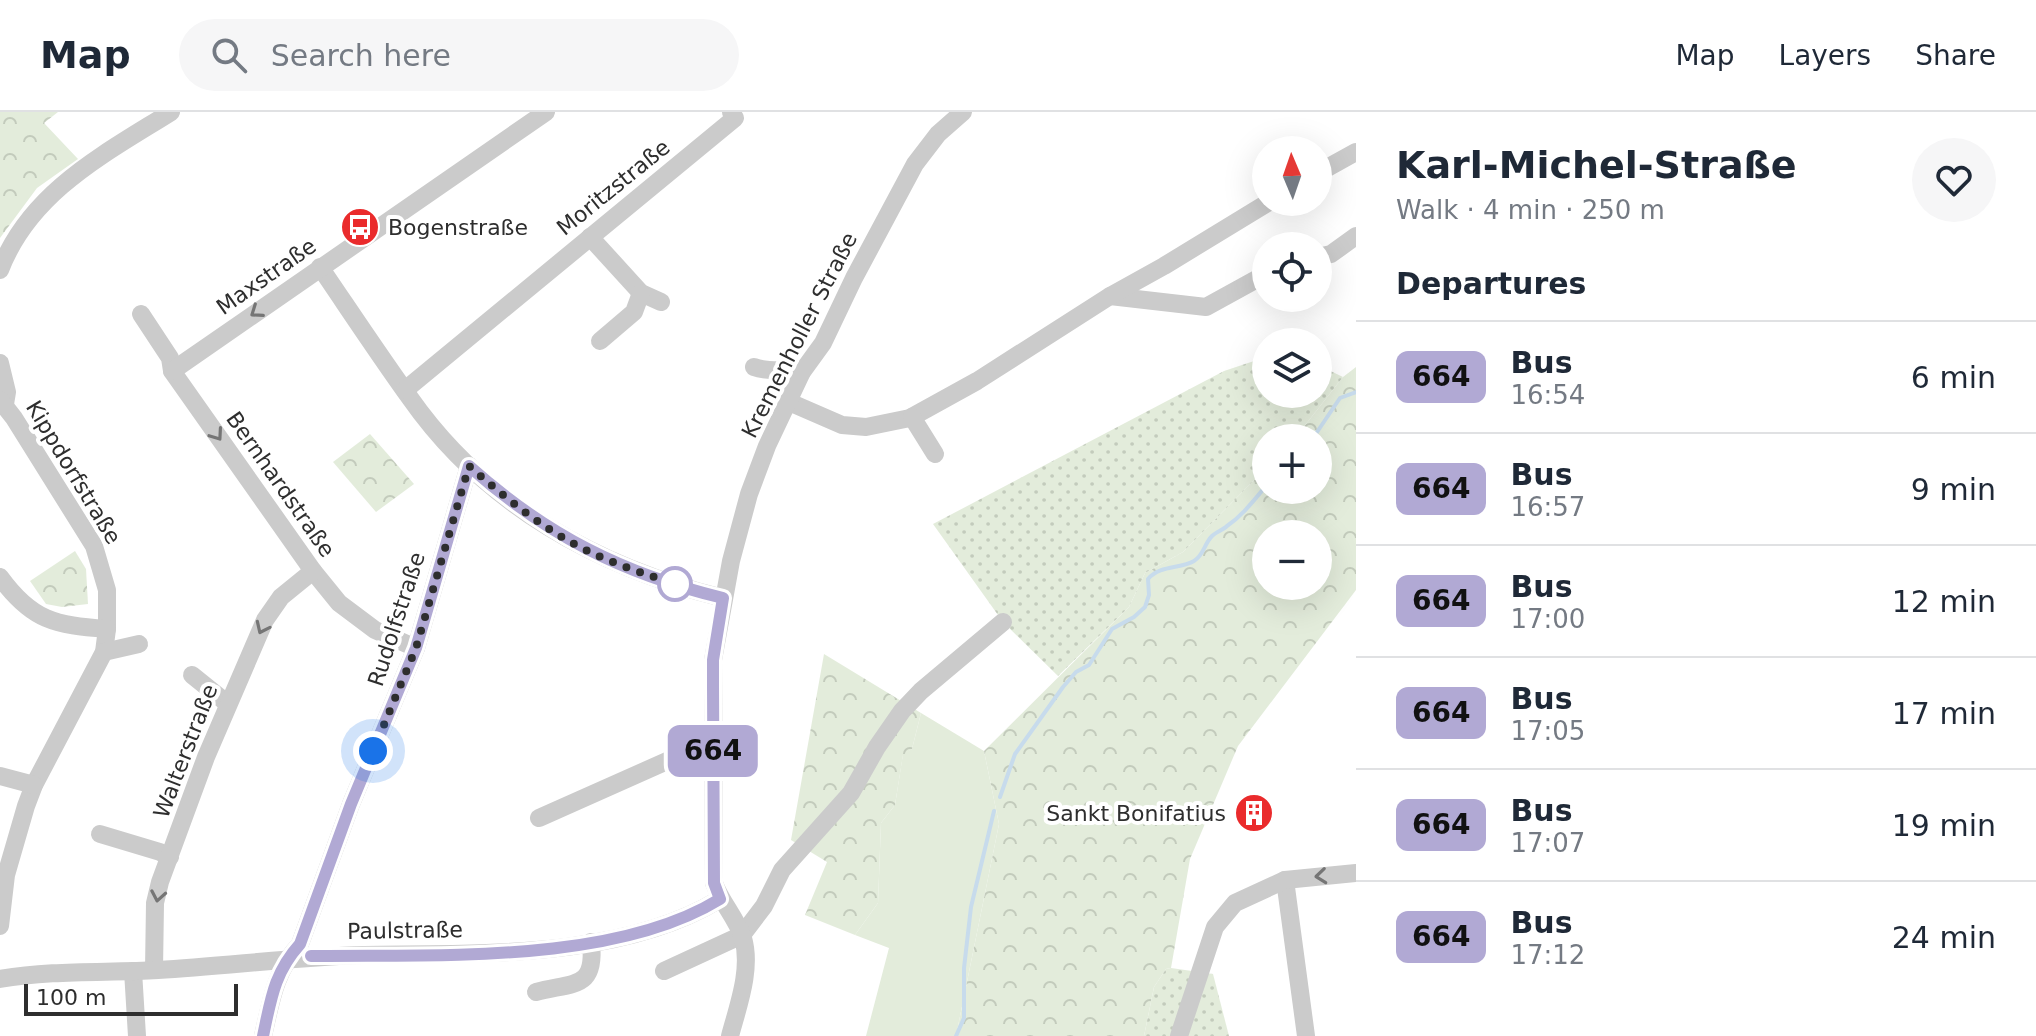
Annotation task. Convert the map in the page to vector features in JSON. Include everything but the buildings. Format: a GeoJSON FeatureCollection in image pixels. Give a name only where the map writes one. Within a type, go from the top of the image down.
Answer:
{"type":"FeatureCollection","features":[{"type":"Feature","properties":{"kind":"street"},"geometry":{"type":"LineString","coordinates":[[0,270],[23,226],[57,188],[92,161],[171,112]]}},
{"type":"Feature","properties":{"kind":"street","name":"Maxstraße"},"geometry":{"type":"LineString","coordinates":[[172,371],[546,112]]}},
{"type":"Feature","properties":{"kind":"street","name":"Moritzstraße"},"geometry":{"type":"LineString","coordinates":[[405,390],[735,118],[731,112]]}},
{"type":"Feature","properties":{"kind":"street","name":"Kremenholler Straße"},"geometry":{"type":"LineString","coordinates":[[720,899],[714,883],[713,660],[723,598],[749,494],[767,446],[802,372],[823,343],[915,164],[954,114]]}},
{"type":"Feature","properties":{"kind":"street"},"geometry":{"type":"LineString","coordinates":[[1332,165],[1356,152]]}},
{"type":"Feature","properties":{"kind":"street"},"geometry":{"type":"LineString","coordinates":[[789,402],[842,425],[866,427],[912,417],[977,381],[1110,296],[1252,212]]}},
{"type":"Feature","properties":{"kind":"street"},"geometry":{"type":"LineString","coordinates":[[1332,253],[1356,236]]}},
{"type":"Feature","properties":{"kind":"street"},"geometry":{"type":"LineString","coordinates":[[590,237],[641,293],[661,302]]}},
{"type":"Feature","properties":{"kind":"street"},"geometry":{"type":"LineString","coordinates":[[320,267],[433,427],[469,466],[503,496],[586,550],[625,567],[723,598]]}},
{"type":"Feature","properties":{"kind":"street"},"geometry":{"type":"LineString","coordinates":[[1110,296],[1206,307],[1252,282]]}},
{"type":"Feature","properties":{"kind":"street"},"geometry":{"type":"LineString","coordinates":[[600,341],[634,312],[641,293]]}},
{"type":"Feature","properties":{"kind":"street","name":"Bernhardstraße"},"geometry":{"type":"LineString","coordinates":[[141,314],[170,358],[172,371],[313,571],[339,603],[375,630],[416,648]]}},
{"type":"Feature","properties":{"kind":"street","name":"Kippdorfstraße"},"geometry":{"type":"LineString","coordinates":[[0,363],[7,392],[3,402],[94,546],[107,590],[104,652],[34,785]]}},
{"type":"Feature","properties":{"kind":"street"},"geometry":{"type":"LineString","coordinates":[[754,367],[764,371],[790,369],[802,372]]}},
{"type":"Feature","properties":{"kind":"street"},"geometry":{"type":"LineString","coordinates":[[912,417],[935,454]]}},
{"type":"Feature","properties":{"kind":"street","name":"Rudolfstraße"},"geometry":{"type":"LineString","coordinates":[[263,1036],[276,980],[285,961],[300,944],[351,804],[416,648],[469,466]]}},
{"type":"Feature","properties":{"kind":"street","name":"Walterstraße"},"geometry":{"type":"LineString","coordinates":[[154,970],[155,903],[228,704],[272,608],[299,580],[313,571]]}},
{"type":"Feature","properties":{"kind":"street"},"geometry":{"type":"LineString","coordinates":[[0,577],[15,597],[48,619],[70,626],[107,629]]}},
{"type":"Feature","properties":{"kind":"street"},"geometry":{"type":"LineString","coordinates":[[664,971],[742,935],[764,906],[782,870],[851,793],[902,711],[921,691],[1003,622]]}},
{"type":"Feature","properties":{"kind":"street"},"geometry":{"type":"LineString","coordinates":[[104,652],[139,644]]}},
{"type":"Feature","properties":{"kind":"street"},"geometry":{"type":"LineString","coordinates":[[192,675],[228,704]]}},
{"type":"Feature","properties":{"kind":"street"},"geometry":{"type":"LineString","coordinates":[[539,818],[703,745],[714,744]]}},
{"type":"Feature","properties":{"kind":"street"},"geometry":{"type":"LineString","coordinates":[[0,776],[34,785],[6,875],[0,926]]}},
{"type":"Feature","properties":{"kind":"street"},"geometry":{"type":"LineString","coordinates":[[100,834],[170,857]]}},
{"type":"Feature","properties":{"kind":"street"},"geometry":{"type":"LineString","coordinates":[[1179,1036],[1215,927],[1235,903],[1285,880],[1356,873]]}},
{"type":"Feature","properties":{"kind":"street"},"geometry":{"type":"LineString","coordinates":[[1285,880],[1306,1036]]}},
{"type":"Feature","properties":{"kind":"street"},"geometry":{"type":"LineString","coordinates":[[720,899],[742,935],[745,974],[730,1036]]}},
{"type":"Feature","properties":{"kind":"street","name":"Paulstraße"},"geometry":{"type":"LineString","coordinates":[[1,973],[154,970],[285,961],[311,956],[502,953],[591,942],[662,926],[720,899]]}},
{"type":"Feature","properties":{"kind":"street"},"geometry":{"type":"LineString","coordinates":[[536,992],[575,982],[590,974],[594,965],[591,942]]}},
{"type":"Feature","properties":{"kind":"street"},"geometry":{"type":"LineString","coordinates":[[133,971],[137,1036]]}},
{"type":"Feature","properties":{"kind":"green space"},"geometry":{"type":"Polygon","coordinates":[[[0,112],[58,112],[44,123],[78,159],[37,188],[0,238],[0,112]]]}},
{"type":"Feature","properties":{"kind":"green space"},"geometry":{"type":"Polygon","coordinates":[[[1252,362],[1252,408],[1319,408],[1306,424],[1252,424],[1252,482],[1183,552],[1145,573],[1129,607],[1058,676],[1003,622],[933,524],[1224,371],[1252,362]]]}},
{"type":"Feature","properties":{"kind":"green space"},"geometry":{"type":"Polygon","coordinates":[[[1356,367],[1356,590],[1238,746],[1190,859],[1171,968],[1166,969],[1154,987],[1144,1036],[956,1036],[999,824],[984,751],[1129,607],[1145,573],[1183,552],[1252,482],[1252,504],[1332,504],[1332,424],[1306,424],[1319,408],[1332,408],[1332,391],[1356,367]]]}},
{"type":"Feature","properties":{"kind":"green space"},"geometry":{"type":"Polygon","coordinates":[[[1332,372],[1343,377],[1332,391],[1332,372]]]}},
{"type":"Feature","properties":{"kind":"green space"},"geometry":{"type":"Polygon","coordinates":[[[370,434],[414,484],[376,512],[333,462],[370,434]]]}},
{"type":"Feature","properties":{"kind":"green space"},"geometry":{"type":"Polygon","coordinates":[[[75,551],[86,569],[88,604],[62,607],[46,604],[30,581],[75,551]]]}},
{"type":"Feature","properties":{"kind":"green space"},"geometry":{"type":"Polygon","coordinates":[[[824,654],[921,713],[912,749],[903,755],[895,805],[881,823],[878,903],[855,935],[805,915],[827,862],[791,840],[824,654]]]}},
{"type":"Feature","properties":{"kind":"green space"},"geometry":{"type":"Polygon","coordinates":[[[921,713],[984,751],[999,824],[956,1036],[866,1036],[889,948],[855,935],[878,903],[881,823],[895,805],[903,754],[912,749],[921,713]]]}},
{"type":"Feature","properties":{"kind":"green space"},"geometry":{"type":"Polygon","coordinates":[[[1166,969],[1213,974],[1229,1036],[1144,1036],[1154,987],[1166,969]]]}},
{"type":"Feature","properties":{"kind":"waterway"},"geometry":{"type":"LineString","coordinates":[[1322,424],[1340,398],[1356,392]]}},
{"type":"Feature","properties":{"kind":"waterway"},"geometry":{"type":"LineString","coordinates":[[1000,797],[1015,754],[1063,687],[1076,672],[1089,665],[1112,629],[1145,607],[1149,595],[1148,579],[1158,571],[1197,559],[1212,536],[1252,502]]}},
{"type":"Feature","properties":{"kind":"waterway"},"geometry":{"type":"LineString","coordinates":[[956,1036],[964,1018],[964,968],[971,907],[994,811]]}},
{"type":"Feature","properties":{"kind":"bus line","name":"664"},"geometry":{"type":"LineString","coordinates":[[263,1036],[276,980],[285,961],[300,944],[351,804],[416,648],[469,466],[539,522],[586,550],[625,567],[723,598],[713,660],[714,883],[720,899],[662,926],[562,947],[502,953],[311,956]]}},
{"type":"Feature","properties":{"kind":"place","name":"Bogenstraße"},"geometry":{"type":"Point","coordinates":[360,227]}},
{"type":"Feature","properties":{"kind":"place","name":"Sankt Bonifatius"},"geometry":{"type":"Point","coordinates":[1254,813]}},
{"type":"Feature","properties":{"kind":"route"},"geometry":{"type":"LineString","coordinates":[[373,751],[416,648],[469,466],[539,522],[586,550],[675,584]]}}]}
